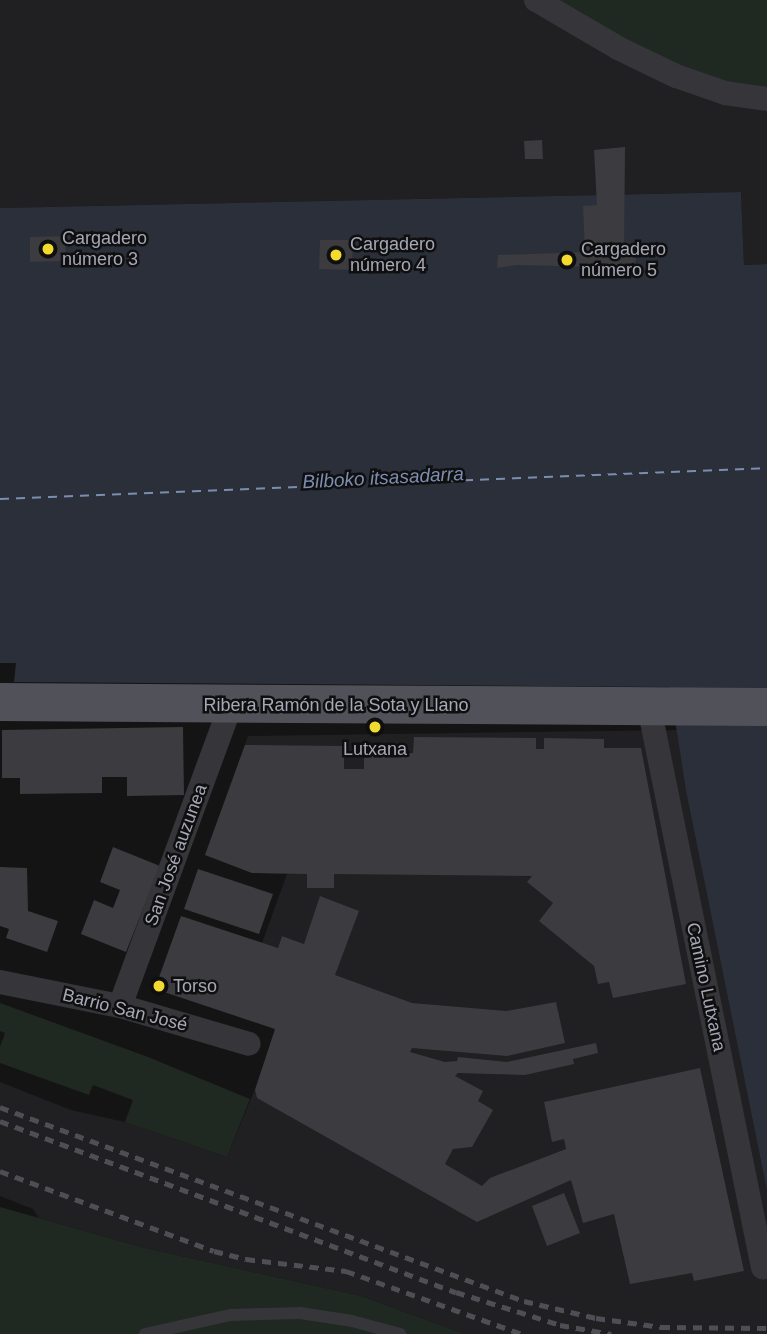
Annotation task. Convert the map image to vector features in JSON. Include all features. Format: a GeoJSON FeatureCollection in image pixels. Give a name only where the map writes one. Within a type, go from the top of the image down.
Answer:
{"type":"FeatureCollection","features":[{"type":"Feature","properties":{"kind":"main road","name":"Ribera Ramón de la Sota y Llano"},"geometry":{"type":"LineString","coordinates":[[0,702],[767,707]]}},
{"type":"Feature","properties":{"kind":"street"},"geometry":{"type":"LineString","coordinates":[[536,0],[618,48],[676,76],[724,93],[767,99]]}},
{"type":"Feature","properties":{"kind":"street","name":"San José auzunea"},"geometry":{"type":"LineString","coordinates":[[120,1006],[231,704]]}},
{"type":"Feature","properties":{"kind":"street","name":"Camino Lutxana"},"geometry":{"type":"LineString","coordinates":[[660,707],[763,1268]]}},
{"type":"Feature","properties":{"kind":"street","name":"Barrio San José"},"geometry":{"type":"LineString","coordinates":[[0,982],[120,1006],[249,1044]]}},
{"type":"Feature","properties":{"kind":"lane"},"geometry":{"type":"LineString","coordinates":[[145,1334],[231,1315],[300,1313],[352,1321],[400,1334]]}},
{"type":"Feature","properties":{"kind":"shaded area"},"geometry":{"type":"Polygon","coordinates":[[[0,0],[557,0],[767,99],[767,264],[744,265],[741,192],[0,208],[0,0]]]}},
{"type":"Feature","properties":{"kind":"shaded area"},"geometry":{"type":"Polygon","coordinates":[[[536,0],[767,0],[767,99],[725,93],[536,0]]]}},
{"type":"Feature","properties":{"kind":"shaded area"},"geometry":{"type":"Polygon","coordinates":[[[677,730],[686,791],[767,1191],[767,1334],[465,1334],[361,1296],[145,1248],[39,1218],[33,1209],[0,1196],[0,1082],[71,1110],[125,1122],[227,1157],[255,1089],[275,1030],[271,1028],[304,944],[282,936],[278,948],[262,943],[287,874],[252,873],[205,855],[248,736],[677,730]]]}},
{"type":"Feature","properties":{"kind":"shaded area"},"geometry":{"type":"Polygon","coordinates":[[[0,1003],[148,1057],[250,1099],[227,1157],[125,1122],[133,1100],[93,1085],[89,1095],[0,1063],[0,1047],[5,1033],[0,1031],[0,1003]]]}},
{"type":"Feature","properties":{"kind":"shaded area"},"geometry":{"type":"Polygon","coordinates":[[[0,1207],[145,1248],[361,1296],[465,1334],[0,1334],[0,1207]]]}},
{"type":"Feature","properties":{"kind":"water","name":"Bilboko itsasadarra"},"geometry":{"type":"Polygon","coordinates":[[[741,192],[744,265],[767,264],[767,1191],[686,791],[670,687],[14,682],[16,663],[0,663],[0,208],[741,192]]]}},
{"type":"Feature","properties":{"kind":"building"},"geometry":{"type":"Polygon","coordinates":[[[542,140],[543,159],[525,159],[524,141],[542,140]]]}},
{"type":"Feature","properties":{"kind":"building"},"geometry":{"type":"Polygon","coordinates":[[[625,147],[624,253],[636,255],[635,268],[517,265],[497,268],[498,255],[585,252],[583,206],[597,205],[594,150],[625,147]]]}},
{"type":"Feature","properties":{"kind":"building","name":"Cargadero número 3"},"geometry":{"type":"Polygon","coordinates":[[[65,236],[66,261],[30,262],[30,237],[65,236]]]}},
{"type":"Feature","properties":{"kind":"building","name":"Cargadero número 4"},"geometry":{"type":"Polygon","coordinates":[[[320,240],[353,240],[352,270],[319,269],[320,240]]]}},
{"type":"Feature","properties":{"kind":"building"},"geometry":{"type":"Polygon","coordinates":[[[183,727],[184,795],[127,796],[127,777],[102,777],[102,793],[20,794],[20,778],[2,778],[2,730],[183,727]]]}},
{"type":"Feature","properties":{"kind":"building"},"geometry":{"type":"Polygon","coordinates":[[[414,737],[536,738],[536,749],[544,749],[544,738],[604,739],[604,748],[641,748],[686,984],[613,998],[609,982],[598,984],[594,966],[539,921],[553,903],[527,882],[532,876],[334,874],[334,888],[307,888],[307,874],[252,873],[205,855],[245,745],[344,746],[344,769],[364,769],[364,746],[382,746],[382,753],[413,753],[414,737]]]}},
{"type":"Feature","properties":{"kind":"building"},"geometry":{"type":"Polygon","coordinates":[[[113,847],[160,866],[126,952],[81,934],[94,900],[113,908],[120,890],[100,882],[113,847]]]}},
{"type":"Feature","properties":{"kind":"building"},"geometry":{"type":"Polygon","coordinates":[[[0,867],[27,868],[28,911],[58,921],[47,952],[6,938],[9,929],[0,926],[0,867]]]}},
{"type":"Feature","properties":{"kind":"building"},"geometry":{"type":"Polygon","coordinates":[[[198,869],[273,894],[259,934],[184,909],[198,869]]]}},
{"type":"Feature","properties":{"kind":"building"},"geometry":{"type":"Polygon","coordinates":[[[320,896],[359,911],[335,975],[412,1003],[506,1011],[556,1002],[565,1043],[507,1056],[412,1048],[410,1052],[445,1062],[457,1061],[458,1057],[507,1062],[596,1043],[598,1053],[573,1059],[574,1064],[525,1075],[458,1073],[455,1076],[483,1091],[478,1101],[493,1110],[472,1147],[453,1149],[445,1164],[482,1186],[490,1178],[566,1149],[564,1139],[552,1142],[544,1102],[700,1068],[744,1271],[694,1281],[692,1273],[630,1284],[614,1214],[583,1223],[571,1180],[477,1222],[257,1098],[255,1090],[275,1029],[161,991],[158,980],[181,916],[278,948],[282,936],[304,944],[320,896]]]}},
{"type":"Feature","properties":{"kind":"building"},"geometry":{"type":"Polygon","coordinates":[[[564,1193],[580,1233],[547,1246],[532,1206],[564,1193]]]}},
{"type":"Feature","properties":{"kind":"ferry route"},"geometry":{"type":"LineString","coordinates":[[0,499],[767,468]]}},
{"type":"Feature","properties":{"kind":"railway"},"geometry":{"type":"LineString","coordinates":[[0,1107],[524,1301],[596,1318],[661,1327],[767,1328]]}},
{"type":"Feature","properties":{"kind":"railway"},"geometry":{"type":"LineString","coordinates":[[0,1121],[456,1292],[560,1325],[611,1334]]}},
{"type":"Feature","properties":{"kind":"railway"},"geometry":{"type":"LineString","coordinates":[[0,1171],[214,1251],[246,1259],[346,1271],[522,1334]]}},
{"type":"Feature","properties":{"kind":"place","name":"Cargadero número 3"},"geometry":{"type":"Point","coordinates":[48,249]}},
{"type":"Feature","properties":{"kind":"place","name":"Cargadero número 4"},"geometry":{"type":"Point","coordinates":[336,255]}},
{"type":"Feature","properties":{"kind":"place","name":"Cargadero número 5"},"geometry":{"type":"Point","coordinates":[567,260]}},
{"type":"Feature","properties":{"kind":"place","name":"Lutxana"},"geometry":{"type":"Point","coordinates":[375,727]}},
{"type":"Feature","properties":{"kind":"place","name":"Torso"},"geometry":{"type":"Point","coordinates":[159,986]}}]}
